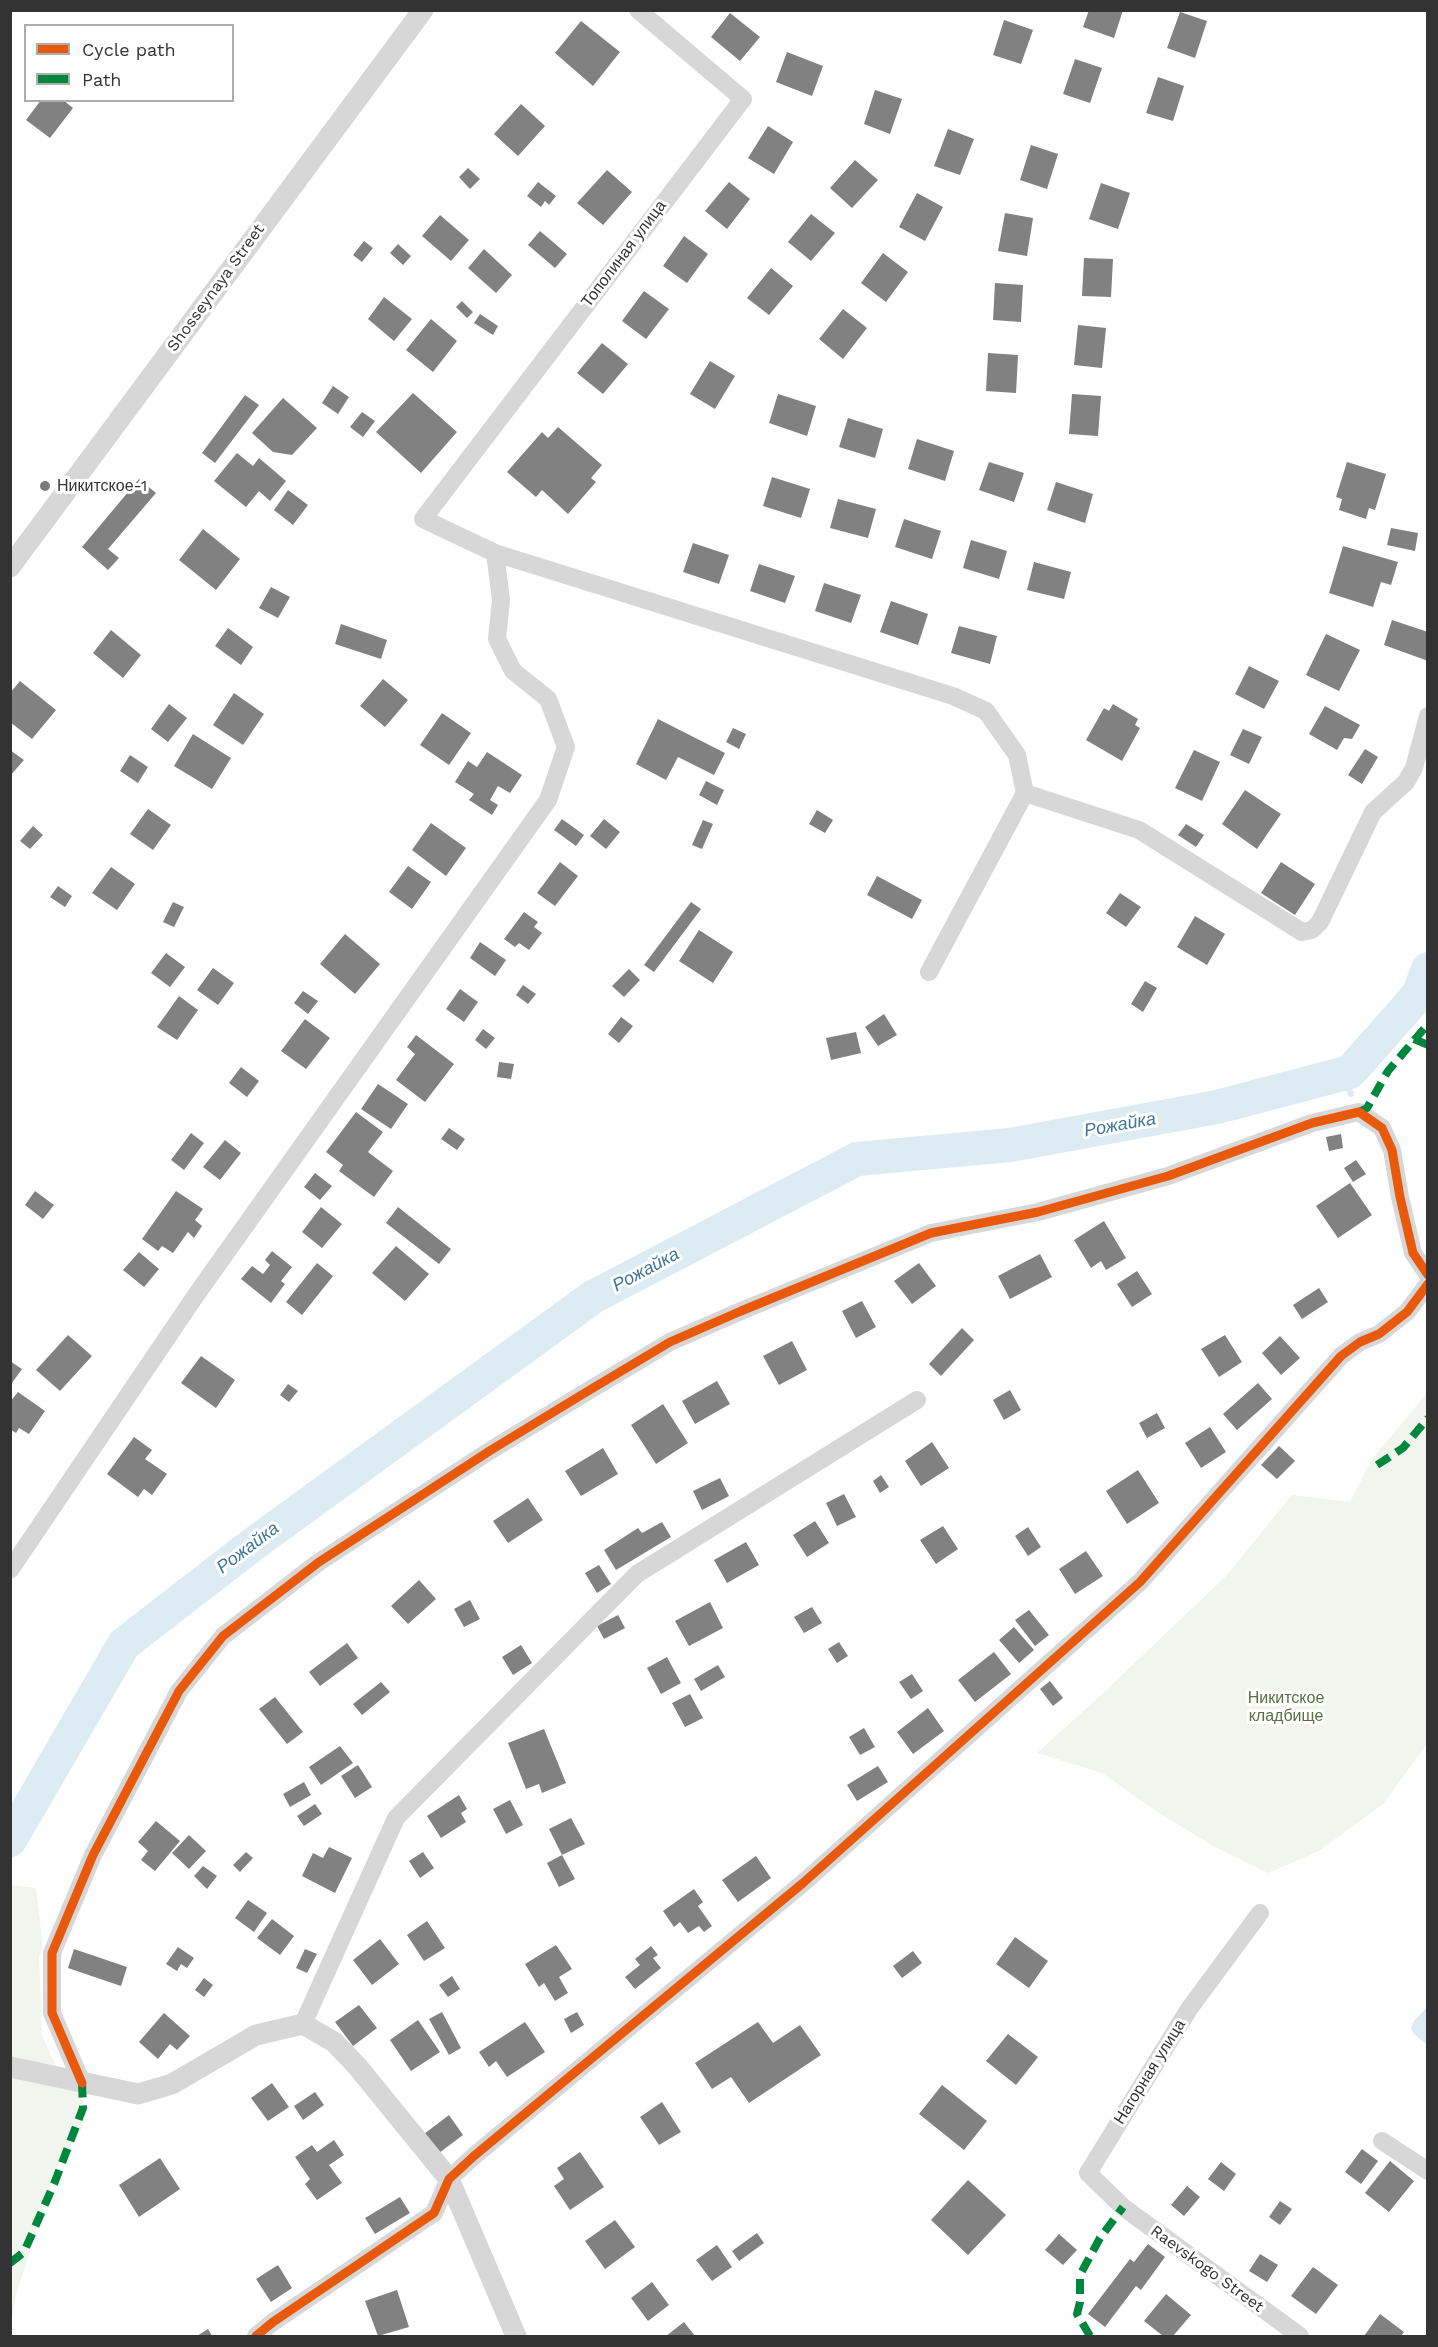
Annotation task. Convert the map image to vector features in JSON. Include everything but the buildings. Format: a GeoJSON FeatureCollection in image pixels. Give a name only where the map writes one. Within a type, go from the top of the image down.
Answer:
{"type":"FeatureCollection","features":[{"type":"Feature","properties":{"kind":"street","name":"Shosseynaya Street"},"geometry":{"type":"LineString","coordinates":[[10,567],[423,10]]}},
{"type":"Feature","properties":{"kind":"street","name":"Тополиная улица"},"geometry":{"type":"LineString","coordinates":[[495,553],[423,519],[743,99],[638,10]]}},
{"type":"Feature","properties":{"kind":"street"},"geometry":{"type":"LineString","coordinates":[[10,1570],[196,1295],[548,800],[566,747],[549,699],[513,670],[497,639],[501,600],[495,553],[953,696],[986,711],[1017,755],[1025,793],[929,972]]}},
{"type":"Feature","properties":{"kind":"street"},"geometry":{"type":"LineString","coordinates":[[1025,793],[1139,830],[1302,932],[1312,930],[1320,922],[1372,812],[1406,782],[1414,768],[1428,716]]}},
{"type":"Feature","properties":{"kind":"street"},"geometry":{"type":"LineString","coordinates":[[82,2083],[52,2013],[52,1953],[93,1854],[179,1691],[222,1636],[319,1562],[491,1450],[598,1385],[670,1342],[932,1233],[1038,1212],[1168,1176],[1312,1123],[1359,1112],[1382,1128],[1392,1150],[1413,1253],[1428,1275]]}},
{"type":"Feature","properties":{"kind":"street"},"geometry":{"type":"LineString","coordinates":[[256,2337],[273,2322],[434,2213],[449,2179],[803,1882],[1140,1582],[1341,1356],[1360,1342],[1378,1334],[1407,1312],[1428,1284]]}},
{"type":"Feature","properties":{"kind":"street"},"geometry":{"type":"LineString","coordinates":[[303,2024],[396,1818],[637,1574],[917,1400]]}},
{"type":"Feature","properties":{"kind":"street","name":"Нагорная улица"},"geometry":{"type":"LineString","coordinates":[[1144,2222],[1088,2173],[1189,2009],[1260,1913]]}},
{"type":"Feature","properties":{"kind":"street"},"geometry":{"type":"LineString","coordinates":[[10,2067],[138,2094],[172,2084],[256,2035],[303,2024],[334,2042],[357,2066],[449,2179],[516,2337]]}},
{"type":"Feature","properties":{"kind":"street"},"geometry":{"type":"LineString","coordinates":[[1382,2141],[1428,2171]]}},
{"type":"Feature","properties":{"kind":"street","name":"Raevskogo Street"},"geometry":{"type":"LineString","coordinates":[[1144,2222],[1300,2337]]}},
{"type":"Feature","properties":{"kind":"green space","name":"Никитское кладбище"},"geometry":{"type":"Polygon","coordinates":[[[1427,1393],[1427,1744],[1383,1804],[1319,1851],[1268,1873],[1213,1846],[1156,1811],[1102,1773],[1037,1753],[1226,1576],[1292,1495],[1350,1502],[1372,1459],[1427,1393]]]}},
{"type":"Feature","properties":{"kind":"green space"},"geometry":{"type":"Polygon","coordinates":[[[11,1885],[36,1888],[43,1948],[39,1956],[42,2036],[57,2068],[84,2101],[86,2110],[82,2129],[58,2164],[15,2298],[11,2325],[11,1885]]]}},
{"type":"Feature","properties":{"kind":"shaded area"},"geometry":{"type":"Polygon","coordinates":[[[1427,2007],[1427,2045],[1414,2034],[1411,2028],[1414,2021],[1427,2007]]]}},
{"type":"Feature","properties":{"kind":"waterway","name":"Рожайка"},"geometry":{"type":"LineString","coordinates":[[10,1840],[124,1644],[252,1545],[593,1297],[857,1159],[1010,1145],[1217,1107],[1350,1072],[1418,995],[1428,969]]}},
{"type":"Feature","properties":{"kind":"waterway"},"geometry":{"type":"LineString","coordinates":[[1350,1072],[1346,1083],[1351,1094]]}},
{"type":"Feature","properties":{"kind":"marked path"},"geometry":{"type":"LineString","coordinates":[[1359,1112],[1367,1108],[1388,1071],[1428,1024]]}},
{"type":"Feature","properties":{"kind":"marked path"},"geometry":{"type":"LineString","coordinates":[[1414,1039],[1428,1045]]}},
{"type":"Feature","properties":{"kind":"marked path"},"geometry":{"type":"LineString","coordinates":[[1377,1465],[1403,1448],[1428,1418]]}},
{"type":"Feature","properties":{"kind":"marked path"},"geometry":{"type":"LineString","coordinates":[[10,2263],[24,2252],[54,2184],[83,2108],[82,2083]]}},
{"type":"Feature","properties":{"kind":"marked path"},"geometry":{"type":"LineString","coordinates":[[1090,2336],[1077,2314],[1080,2302],[1080,2275],[1100,2238],[1123,2207]]}},
{"type":"Feature","properties":{"kind":"cycle path"},"geometry":{"type":"LineString","coordinates":[[82,2083],[52,2013],[52,1953],[93,1855],[179,1691],[223,1636],[319,1562],[491,1450],[588,1391],[670,1342],[931,1233],[1038,1212],[1168,1176],[1312,1123],[1359,1112],[1382,1128],[1392,1150],[1413,1253],[1428,1275]]}},
{"type":"Feature","properties":{"kind":"cycle path"},"geometry":{"type":"LineString","coordinates":[[256,2336],[273,2322],[434,2213],[449,2179],[474,2156],[803,1883],[1140,1582],[1341,1356],[1360,1342],[1379,1334],[1407,1312],[1428,1284]]}},
{"type":"Feature","properties":{"kind":"place","name":"Никитское-1"},"geometry":{"type":"Point","coordinates":[45,486]}}]}
